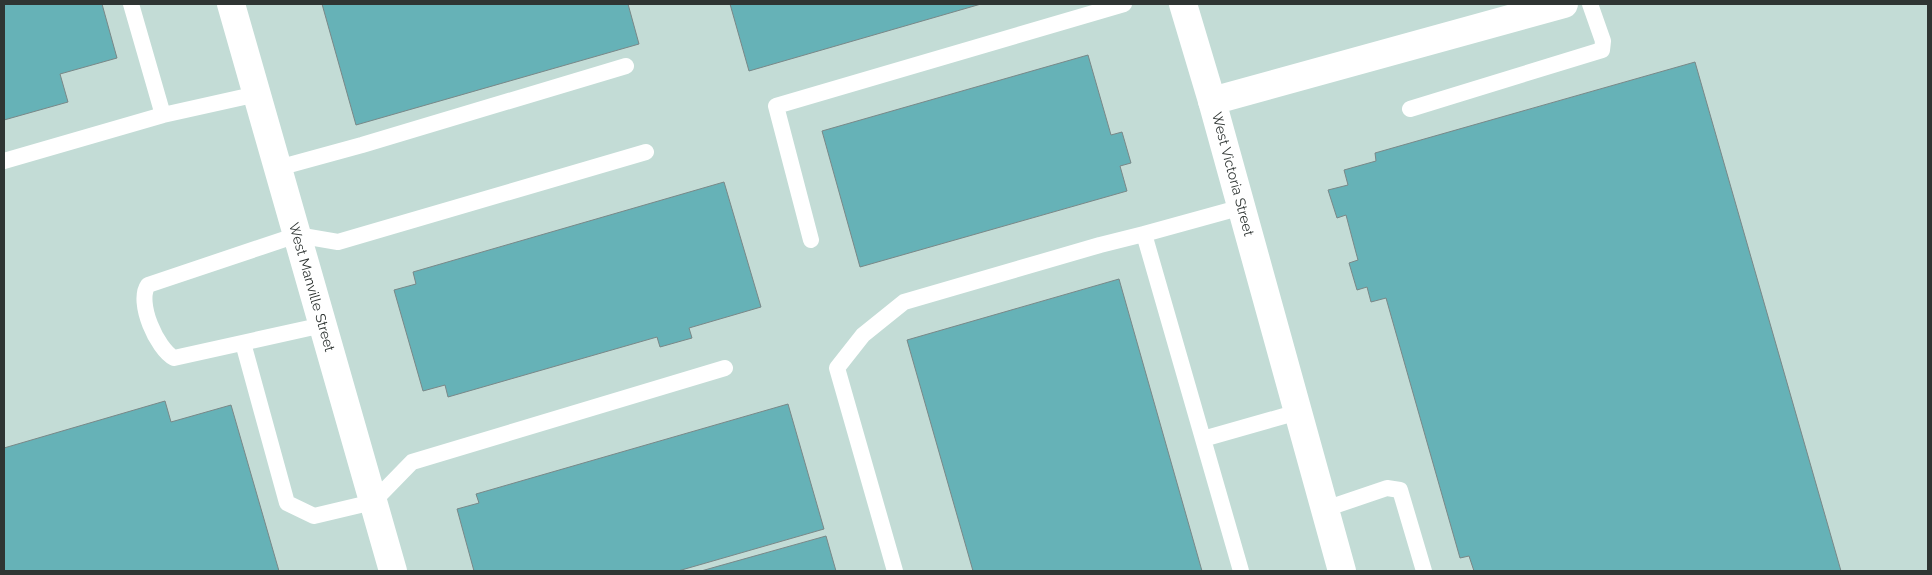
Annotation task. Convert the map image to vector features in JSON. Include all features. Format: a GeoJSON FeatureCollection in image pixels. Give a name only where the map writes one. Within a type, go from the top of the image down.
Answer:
{"type":"FeatureCollection","features":[{"type":"Feature","properties":{"kind":"street","name":"West Manville Street"},"geometry":{"type":"LineString","coordinates":[[231,4],[393,571]]}},
{"type":"Feature","properties":{"kind":"street"},"geometry":{"type":"LineString","coordinates":[[1184,4],[1212,101]]}},
{"type":"Feature","properties":{"kind":"street","name":"West Victoria Street"},"geometry":{"type":"LineString","coordinates":[[1342,571],[1212,101],[1564,4]]}},
{"type":"Feature","properties":{"kind":"lane"},"geometry":{"type":"LineString","coordinates":[[131,4],[163,115]]}},
{"type":"Feature","properties":{"kind":"lane"},"geometry":{"type":"LineString","coordinates":[[811,240],[776,106],[1124,4]]}},
{"type":"Feature","properties":{"kind":"lane"},"geometry":{"type":"LineString","coordinates":[[1410,109],[1602,50],[1603,41],[1590,4]]}},
{"type":"Feature","properties":{"kind":"lane"},"geometry":{"type":"LineString","coordinates":[[278,168],[362,145],[626,66]]}},
{"type":"Feature","properties":{"kind":"lane"},"geometry":{"type":"LineString","coordinates":[[4,161],[163,115],[257,94]]}},
{"type":"Feature","properties":{"kind":"lane"},"geometry":{"type":"LineString","coordinates":[[323,325],[177,358],[167,354],[150,329],[145,302],[146,287],[298,235],[338,242],[646,152]]}},
{"type":"Feature","properties":{"kind":"lane"},"geometry":{"type":"LineString","coordinates":[[895,571],[837,368],[863,335],[904,302],[1100,244],[1242,208]]}},
{"type":"Feature","properties":{"kind":"lane"},"geometry":{"type":"LineString","coordinates":[[1144,234],[1241,571]]}},
{"type":"Feature","properties":{"kind":"lane"},"geometry":{"type":"LineString","coordinates":[[242,343],[287,503],[314,516],[373,502],[412,462],[725,368]]}},
{"type":"Feature","properties":{"kind":"lane"},"geometry":{"type":"LineString","coordinates":[[1203,439],[1298,412]]}},
{"type":"Feature","properties":{"kind":"lane"},"geometry":{"type":"LineString","coordinates":[[1325,509],[1387,488],[1400,490],[1424,571]]}},
{"type":"Feature","properties":{"kind":"shaded area"},"geometry":{"type":"Polygon","coordinates":[[[4,4],[1928,4],[1928,571],[4,571],[4,4]]]}},
{"type":"Feature","properties":{"kind":"building"},"geometry":{"type":"Polygon","coordinates":[[[4,4],[102,4],[117,58],[60,74],[68,102],[4,120],[4,4]]]}},
{"type":"Feature","properties":{"kind":"building"},"geometry":{"type":"Polygon","coordinates":[[[322,4],[628,4],[639,44],[356,125],[322,4]]]}},
{"type":"Feature","properties":{"kind":"building"},"geometry":{"type":"Polygon","coordinates":[[[730,4],[981,4],[749,71],[730,4]]]}},
{"type":"Feature","properties":{"kind":"building"},"geometry":{"type":"Polygon","coordinates":[[[1088,55],[1111,135],[1122,132],[1131,163],[1120,166],[1127,191],[860,267],[822,131],[1088,55]]]}},
{"type":"Feature","properties":{"kind":"building"},"geometry":{"type":"Polygon","coordinates":[[[1695,62],[1841,571],[1474,571],[1469,556],[1460,558],[1386,298],[1371,302],[1367,287],[1357,290],[1349,263],[1358,260],[1346,215],[1337,218],[1328,190],[1348,185],[1344,170],[1376,161],[1375,153],[1695,62]]]}},
{"type":"Feature","properties":{"kind":"building"},"geometry":{"type":"Polygon","coordinates":[[[724,182],[761,307],[689,328],[692,338],[660,347],[657,337],[448,397],[445,385],[423,391],[394,290],[416,284],[413,272],[724,182]]]}},
{"type":"Feature","properties":{"kind":"building"},"geometry":{"type":"Polygon","coordinates":[[[1119,279],[1202,571],[973,571],[907,340],[1119,279]]]}},
{"type":"Feature","properties":{"kind":"building"},"geometry":{"type":"Polygon","coordinates":[[[165,401],[171,422],[231,405],[279,571],[4,571],[4,448],[165,401]]]}},
{"type":"Feature","properties":{"kind":"building"},"geometry":{"type":"Polygon","coordinates":[[[788,404],[824,529],[678,571],[474,571],[457,509],[479,503],[476,494],[788,404]]]}},
{"type":"Feature","properties":{"kind":"building"},"geometry":{"type":"Polygon","coordinates":[[[826,536],[836,571],[701,571],[826,536]]]}}]}
